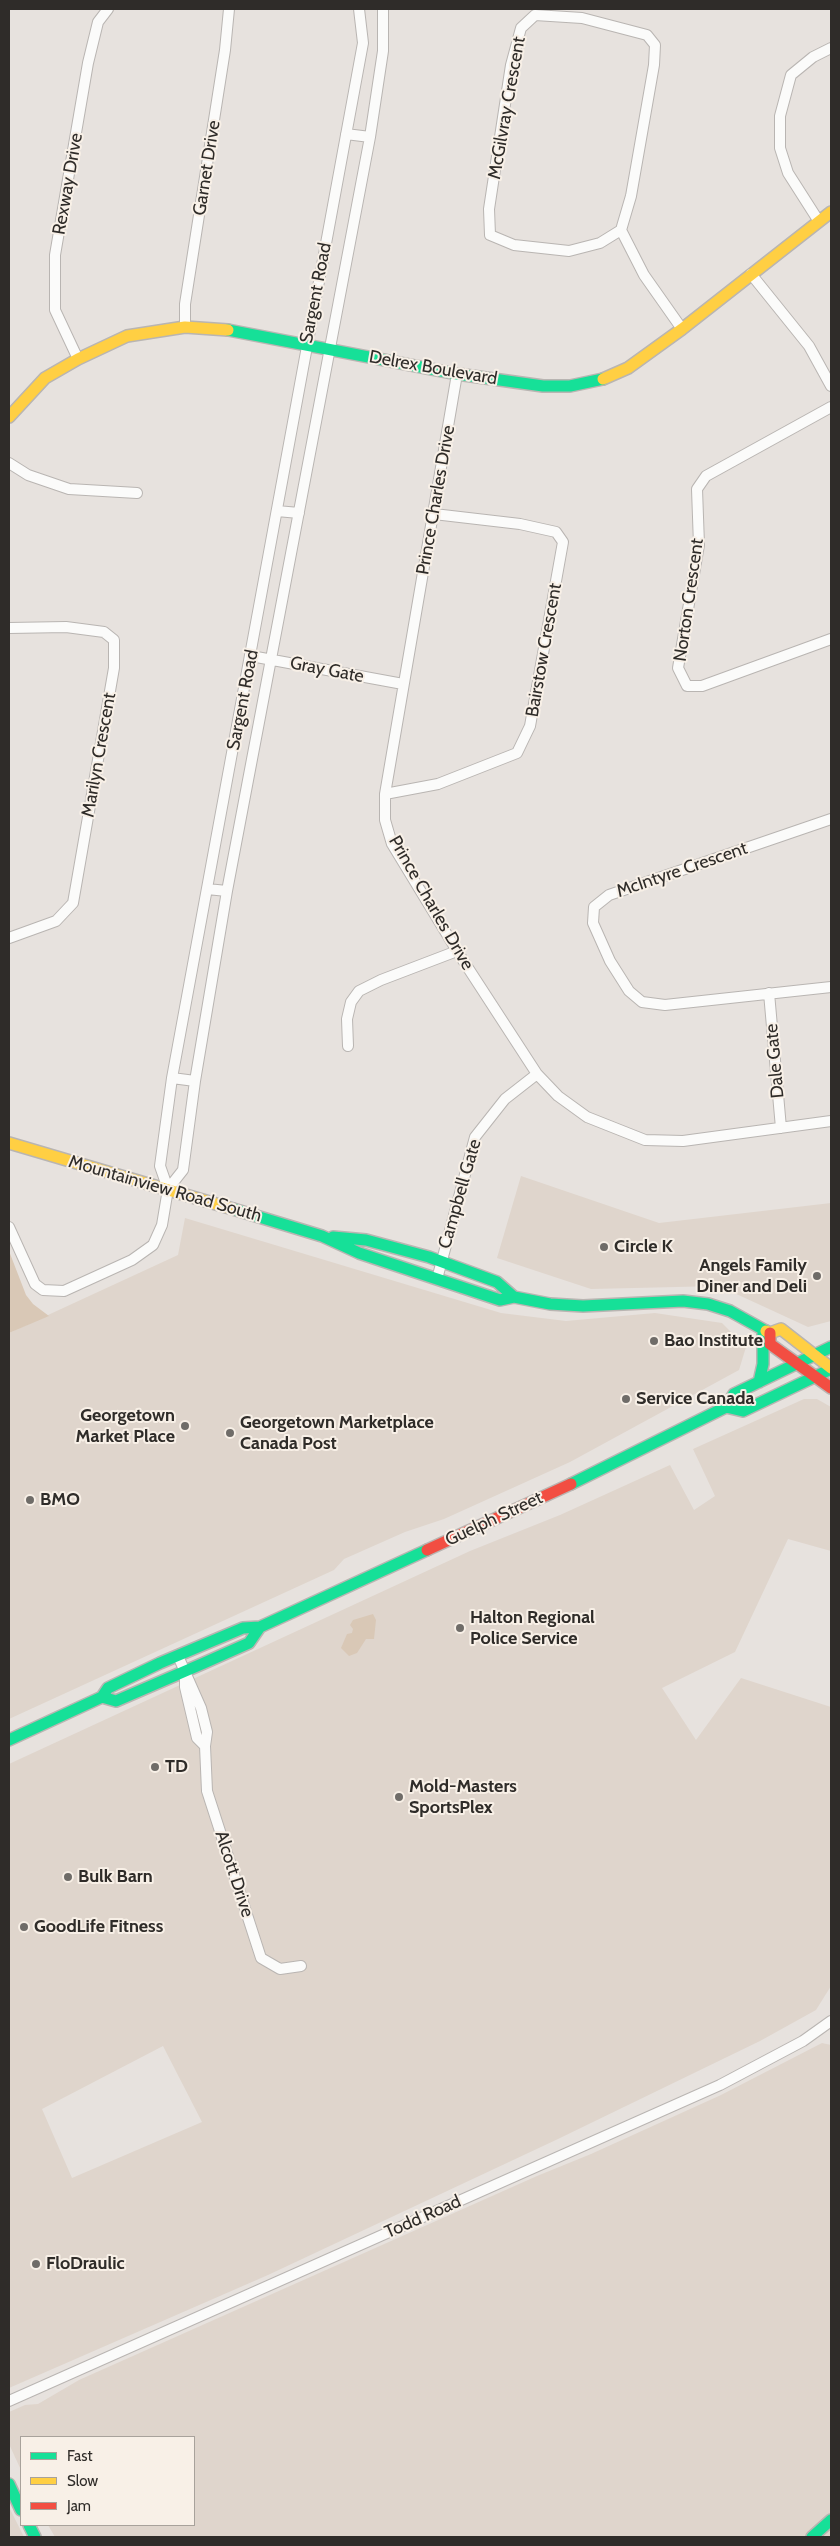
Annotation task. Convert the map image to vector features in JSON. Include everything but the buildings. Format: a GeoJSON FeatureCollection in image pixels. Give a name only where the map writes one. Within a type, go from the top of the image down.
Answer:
{"type":"FeatureCollection","features":[{"type":"Feature","properties":{"kind":"main road","name":"Delrex Boulevard"},"geometry":{"type":"LineString","coordinates":[[9,417],[44,378],[78,359],[127,336],[185,327],[221,329],[457,374],[543,386],[570,386],[598,381],[628,368],[682,329],[818,220],[831,212]]}},
{"type":"Feature","properties":{"kind":"main road","name":"Mountainview Road South"},"geometry":{"type":"LineString","coordinates":[[9,1143],[322,1236],[358,1253],[500,1300],[514,1297],[550,1304],[583,1306],[683,1301],[708,1304],[730,1311],[766,1331],[781,1329],[815,1355]]}},
{"type":"Feature","properties":{"kind":"main road","name":"Mountainview Road South"},"geometry":{"type":"LineString","coordinates":[[322,1236],[366,1240],[441,1262],[497,1282],[514,1297]]}},
{"type":"Feature","properties":{"kind":"main road"},"geometry":{"type":"LineString","coordinates":[[766,1331],[770,1344],[814,1378],[831,1388]]}},
{"type":"Feature","properties":{"kind":"main road"},"geometry":{"type":"LineString","coordinates":[[759,1382],[763,1364],[766,1331]]}},
{"type":"Feature","properties":{"kind":"main road","name":"Guelph Street"},"geometry":{"type":"LineString","coordinates":[[9,1740],[102,1697],[108,1688],[178,1656],[243,1628],[260,1627],[569,1485],[726,1407],[734,1394],[831,1347]]}},
{"type":"Feature","properties":{"kind":"main road"},"geometry":{"type":"LineString","coordinates":[[815,1355],[831,1368]]}},
{"type":"Feature","properties":{"kind":"main road","name":"Guelph Street"},"geometry":{"type":"LineString","coordinates":[[726,1407],[743,1411],[814,1378],[831,1368]]}},
{"type":"Feature","properties":{"kind":"main road","name":"Guelph Street"},"geometry":{"type":"LineString","coordinates":[[102,1697],[116,1701],[185,1671],[249,1642],[260,1627]]}},
{"type":"Feature","properties":{"kind":"main road"},"geometry":{"type":"LineString","coordinates":[[9,2484],[20,2508]]}},
{"type":"Feature","properties":{"kind":"main road"},"geometry":{"type":"LineString","coordinates":[[812,2537],[831,2520]]}},
{"type":"Feature","properties":{"kind":"street","name":"Rexway Drive"},"geometry":{"type":"LineString","coordinates":[[78,359],[55,310],[55,255],[88,63],[98,22],[108,9]]}},
{"type":"Feature","properties":{"kind":"street","name":"Garnet Drive"},"geometry":{"type":"LineString","coordinates":[[185,327],[185,304],[225,50],[229,9]]}},
{"type":"Feature","properties":{"kind":"street","name":"Sargent Road"},"geometry":{"type":"LineString","coordinates":[[168,1189],[160,1166],[172,1078],[363,43],[359,9]]}},
{"type":"Feature","properties":{"kind":"street","name":"Sargent Road"},"geometry":{"type":"LineString","coordinates":[[168,1189],[183,1170],[195,1081],[227,891],[370,137],[383,51],[383,9]]}},
{"type":"Feature","properties":{"kind":"street","name":"McGilvray Crescent"},"geometry":{"type":"LineString","coordinates":[[535,15],[582,18],[647,35],[654,45],[654,65],[632,187],[621,230],[600,243],[569,250],[514,245],[490,235],[489,210],[511,65],[521,28],[535,15]]}},
{"type":"Feature","properties":{"kind":"street"},"geometry":{"type":"LineString","coordinates":[[818,220],[788,173],[780,148],[780,116],[791,75],[813,56],[831,48]]}},
{"type":"Feature","properties":{"kind":"street"},"geometry":{"type":"LineString","coordinates":[[346,134],[370,137]]}},
{"type":"Feature","properties":{"kind":"street"},"geometry":{"type":"LineString","coordinates":[[621,230],[644,275],[682,329]]}},
{"type":"Feature","properties":{"kind":"street"},"geometry":{"type":"LineString","coordinates":[[751,274],[809,346],[831,386]]}},
{"type":"Feature","properties":{"kind":"street","name":"Prince Charles Drive"},"geometry":{"type":"LineString","coordinates":[[457,374],[385,794],[385,820],[392,844],[457,951],[537,1074],[558,1096],[587,1117],[644,1140],[683,1141],[831,1122]]}},
{"type":"Feature","properties":{"kind":"street","name":"Norton Crescent"},"geometry":{"type":"LineString","coordinates":[[831,407],[706,476],[697,489],[699,545],[678,668],[687,686],[702,686],[831,639]]}},
{"type":"Feature","properties":{"kind":"street"},"geometry":{"type":"LineString","coordinates":[[9,463],[28,474],[69,489],[137,493]]}},
{"type":"Feature","properties":{"kind":"street"},"geometry":{"type":"LineString","coordinates":[[277,511],[299,513]]}},
{"type":"Feature","properties":{"kind":"street","name":"Bairstow Crescent"},"geometry":{"type":"LineString","coordinates":[[385,794],[438,784],[517,752],[530,726],[563,542],[556,532],[520,524],[434,514]]}},
{"type":"Feature","properties":{"kind":"street","name":"Marilyn Crescent"},"geometry":{"type":"LineString","coordinates":[[9,628],[66,627],[104,632],[114,640],[114,668],[73,903],[56,921],[9,938]]}},
{"type":"Feature","properties":{"kind":"street","name":"Gray Gate"},"geometry":{"type":"LineString","coordinates":[[251,656],[403,684]]}},
{"type":"Feature","properties":{"kind":"street","name":"McIntyre Crescent"},"geometry":{"type":"LineString","coordinates":[[831,818],[609,895],[594,907],[593,923],[610,962],[629,991],[642,1002],[665,1005],[831,986]]}},
{"type":"Feature","properties":{"kind":"street"},"geometry":{"type":"LineString","coordinates":[[207,889],[227,891]]}},
{"type":"Feature","properties":{"kind":"street"},"geometry":{"type":"LineString","coordinates":[[348,1046],[347,1019],[352,1002],[359,991],[457,951]]}},
{"type":"Feature","properties":{"kind":"street","name":"Dale Gate"},"geometry":{"type":"LineString","coordinates":[[768,993],[781,1128]]}},
{"type":"Feature","properties":{"kind":"street","name":"Campbell Gate"},"geometry":{"type":"LineString","coordinates":[[437,1279],[475,1137],[505,1099],[537,1074]]}},
{"type":"Feature","properties":{"kind":"street"},"geometry":{"type":"LineString","coordinates":[[172,1078],[195,1081]]}},
{"type":"Feature","properties":{"kind":"street"},"geometry":{"type":"LineString","coordinates":[[9,1227],[35,1284],[43,1290],[64,1291],[132,1260],[153,1245],[162,1225],[168,1189]]}},
{"type":"Feature","properties":{"kind":"street","name":"Alcott Drive"},"geometry":{"type":"LineString","coordinates":[[178,1656],[201,1708],[206,1732],[207,1791],[261,1958],[280,1969],[301,1966]]}},
{"type":"Feature","properties":{"kind":"street","name":"Todd Road"},"geometry":{"type":"LineString","coordinates":[[9,2401],[720,2085],[803,2042],[831,2021]]}},
{"type":"Feature","properties":{"kind":"shaded area"},"geometry":{"type":"Polygon","coordinates":[[[521,1176],[659,1223],[831,1203],[831,1321],[808,1327],[719,1286],[591,1289],[497,1258],[521,1176]]]}},
{"type":"Feature","properties":{"kind":"shaded area"},"geometry":{"type":"Polygon","coordinates":[[[185,1218],[501,1313],[566,1321],[655,1313],[722,1323],[746,1347],[739,1370],[570,1462],[444,1519],[405,1532],[344,1559],[334,1570],[9,1719],[9,1333],[178,1255],[185,1218]]]}},
{"type":"Feature","properties":{"kind":"shaded area"},"geometry":{"type":"Polygon","coordinates":[[[9,1251],[26,1295],[33,1304],[49,1316],[9,1333],[9,1251]]]}},
{"type":"Feature","properties":{"kind":"shaded area"},"geometry":{"type":"Polygon","coordinates":[[[804,1399],[817,1399],[831,1407],[831,1551],[788,1539],[735,1652],[662,1688],[696,1740],[741,1678],[831,1707],[831,1986],[816,2010],[760,2041],[558,2139],[268,2275],[9,2388],[9,1764],[470,1551],[560,1515],[670,1465],[694,1510],[715,1496],[693,1449],[804,1399]],[[163,2046],[42,2109],[72,2178],[202,2122],[163,2046]]]}},
{"type":"Feature","properties":{"kind":"shaded area"},"geometry":{"type":"Polygon","coordinates":[[[373,1614],[376,1620],[374,1639],[366,1639],[357,1653],[349,1656],[341,1648],[347,1634],[352,1633],[353,1629],[350,1625],[353,1620],[373,1614]]]}},
{"type":"Feature","properties":{"kind":"shaded area"},"geometry":{"type":"Polygon","coordinates":[[[822,2043],[831,2045],[831,2537],[55,2537],[49,2526],[195,2526],[195,2436],[20,2436],[20,2468],[9,2444],[9,2412],[25,2405],[38,2404],[79,2380],[721,2095],[822,2043]]]}},
{"type":"Feature","properties":{"kind":"shaded area"},"geometry":{"type":"Polygon","coordinates":[[[9,2507],[24,2537],[9,2537],[9,2507]]]}},
{"type":"Feature","properties":{"kind":"traffic: fast"},"geometry":{"type":"LineString","coordinates":[[228,330],[457,374],[543,386],[570,386],[603,379]]}},
{"type":"Feature","properties":{"kind":"traffic: fast"},"geometry":{"type":"LineString","coordinates":[[233,1209],[322,1236],[359,1253],[500,1300],[514,1297],[550,1304],[583,1306],[683,1301],[708,1304],[730,1311],[766,1331]]}},
{"type":"Feature","properties":{"kind":"traffic: fast"},"geometry":{"type":"LineString","coordinates":[[333,1237],[366,1240],[429,1257],[497,1282],[514,1297]]}},
{"type":"Feature","properties":{"kind":"traffic: fast"},"geometry":{"type":"LineString","coordinates":[[759,1382],[763,1364],[763,1332]]}},
{"type":"Feature","properties":{"kind":"traffic: fast"},"geometry":{"type":"LineString","coordinates":[[571,1484],[726,1407],[734,1394],[831,1347]]}},
{"type":"Feature","properties":{"kind":"traffic: fast"},"geometry":{"type":"LineString","coordinates":[[726,1407],[743,1411],[831,1369]]}},
{"type":"Feature","properties":{"kind":"traffic: fast"},"geometry":{"type":"LineString","coordinates":[[9,1740],[102,1697],[108,1688],[160,1663],[243,1628],[260,1627],[427,1550]]}},
{"type":"Feature","properties":{"kind":"traffic: fast"},"geometry":{"type":"LineString","coordinates":[[102,1697],[116,1701],[204,1663],[249,1643],[260,1627]]}},
{"type":"Feature","properties":{"kind":"traffic: fast"},"geometry":{"type":"LineString","coordinates":[[9,2484],[20,2508]]}},
{"type":"Feature","properties":{"kind":"traffic: fast"},"geometry":{"type":"LineString","coordinates":[[812,2537],[831,2520]]}},
{"type":"Feature","properties":{"kind":"traffic: fast"},"geometry":{"type":"LineString","coordinates":[[30,2526],[35,2537]]}},
{"type":"Feature","properties":{"kind":"traffic: slow"},"geometry":{"type":"LineString","coordinates":[[603,379],[628,368],[682,329],[831,212]]}},
{"type":"Feature","properties":{"kind":"traffic: slow"},"geometry":{"type":"LineString","coordinates":[[9,417],[45,378],[78,359],[127,336],[185,327],[228,330]]}},
{"type":"Feature","properties":{"kind":"traffic: slow"},"geometry":{"type":"LineString","coordinates":[[9,1143],[233,1209]]}},
{"type":"Feature","properties":{"kind":"traffic: slow"},"geometry":{"type":"LineString","coordinates":[[766,1331],[770,1333],[781,1329],[831,1368]]}},
{"type":"Feature","properties":{"kind":"traffic: jam"},"geometry":{"type":"LineString","coordinates":[[770,1333],[770,1344],[831,1388]]}},
{"type":"Feature","properties":{"kind":"traffic: jam"},"geometry":{"type":"LineString","coordinates":[[427,1550],[571,1484]]}},
{"type":"Feature","properties":{"kind":"place","name":"Circle K"},"geometry":{"type":"Point","coordinates":[604,1247]}},
{"type":"Feature","properties":{"kind":"place","name":"Angels Family Diner and Deli"},"geometry":{"type":"Point","coordinates":[817,1276]}},
{"type":"Feature","properties":{"kind":"place","name":"Bao Institute"},"geometry":{"type":"Point","coordinates":[654,1341]}},
{"type":"Feature","properties":{"kind":"place","name":"Service Canada"},"geometry":{"type":"Point","coordinates":[626,1399]}},
{"type":"Feature","properties":{"kind":"place","name":"Georgetown Market Place"},"geometry":{"type":"Point","coordinates":[185,1426]}},
{"type":"Feature","properties":{"kind":"place","name":"Georgetown Marketplace Canada Post"},"geometry":{"type":"Point","coordinates":[230,1433]}},
{"type":"Feature","properties":{"kind":"place","name":"BMO"},"geometry":{"type":"Point","coordinates":[30,1500]}},
{"type":"Feature","properties":{"kind":"place","name":"Halton Regional Police Service"},"geometry":{"type":"Point","coordinates":[460,1628]}},
{"type":"Feature","properties":{"kind":"place","name":"TD"},"geometry":{"type":"Point","coordinates":[155,1767]}},
{"type":"Feature","properties":{"kind":"place","name":"Mold-Masters SportsPlex"},"geometry":{"type":"Point","coordinates":[399,1797]}},
{"type":"Feature","properties":{"kind":"place","name":"Bulk Barn"},"geometry":{"type":"Point","coordinates":[68,1877]}},
{"type":"Feature","properties":{"kind":"place","name":"GoodLife Fitness"},"geometry":{"type":"Point","coordinates":[24,1927]}},
{"type":"Feature","properties":{"kind":"place","name":"FloDraulic"},"geometry":{"type":"Point","coordinates":[36,2264]}}]}
